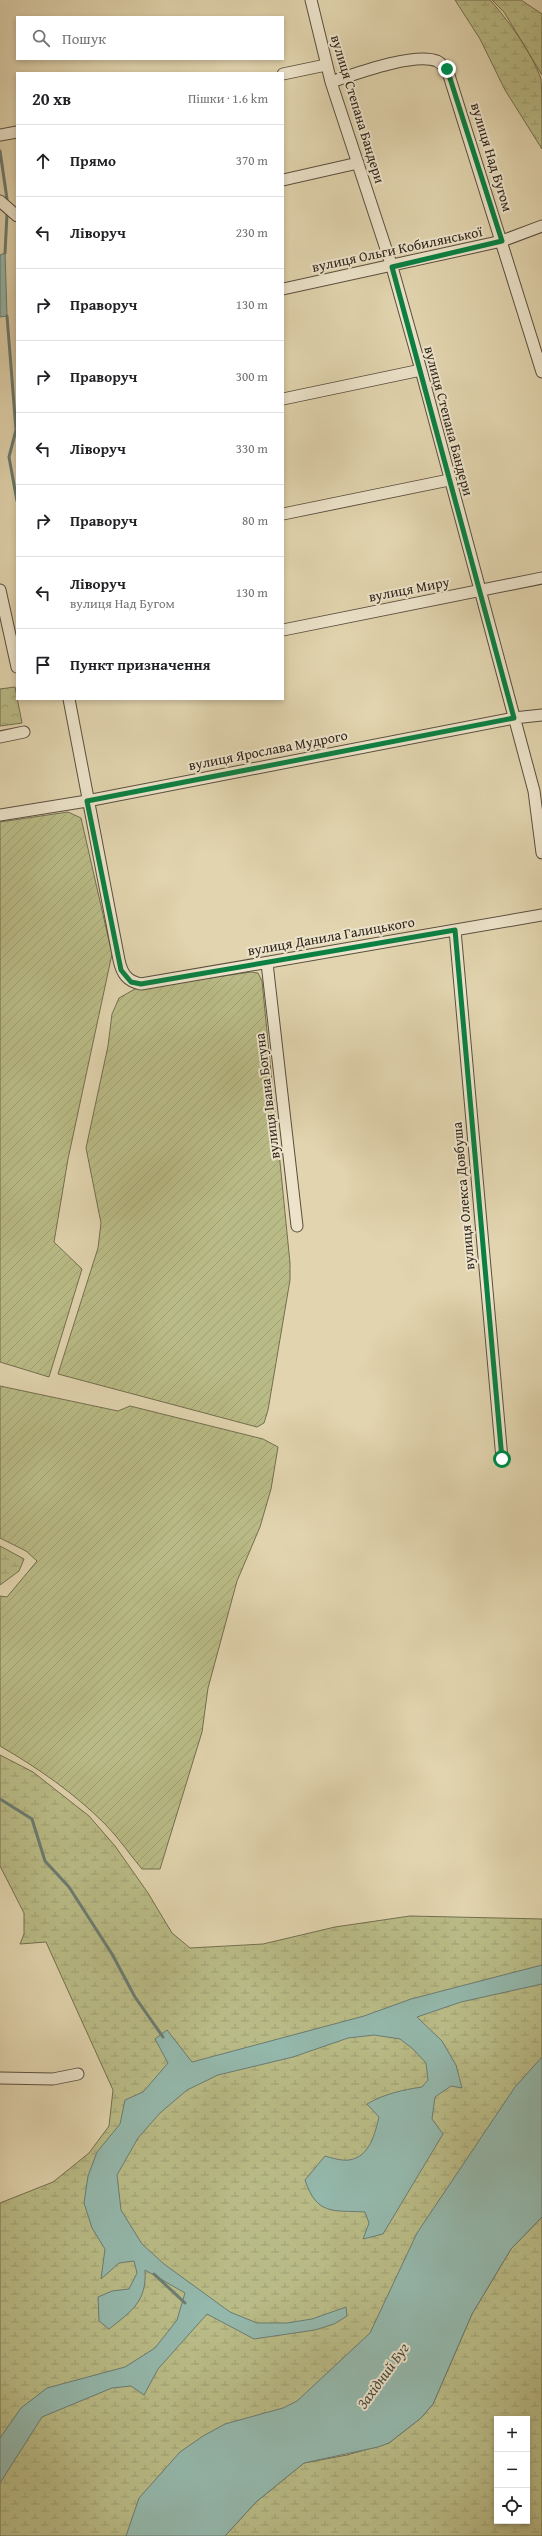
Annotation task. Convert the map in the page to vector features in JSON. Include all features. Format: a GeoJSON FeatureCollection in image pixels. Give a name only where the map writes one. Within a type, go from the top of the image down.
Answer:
{"type":"FeatureCollection","features":[{"type":"Feature","properties":{"kind":"street","name":"вулиця Степана Бандери"},"geometry":{"type":"LineString","coordinates":[[311,0],[331,82],[392,267],[421,370],[449,480],[534,791],[542,853]]}},
{"type":"Feature","properties":{"kind":"street","name":"вулиця Над Бугом"},"geometry":{"type":"LineString","coordinates":[[331,82],[385,65],[426,58],[438,62],[447,69],[540,358],[542,372]]}},
{"type":"Feature","properties":{"kind":"street"},"geometry":{"type":"LineString","coordinates":[[284,74],[326,65]]}},
{"type":"Feature","properties":{"kind":"street"},"geometry":{"type":"LineString","coordinates":[[0,136],[16,132]]}},
{"type":"Feature","properties":{"kind":"street"},"geometry":{"type":"LineString","coordinates":[[284,180],[358,163]]}},
{"type":"Feature","properties":{"kind":"street"},"geometry":{"type":"LineString","coordinates":[[0,201],[16,215]]}},
{"type":"Feature","properties":{"kind":"street","name":"вулиця Ольги Кобилянської"},"geometry":{"type":"LineString","coordinates":[[284,289],[392,267],[502,241],[541,227]]}},
{"type":"Feature","properties":{"kind":"street"},"geometry":{"type":"LineString","coordinates":[[284,399],[421,370]]}},
{"type":"Feature","properties":{"kind":"street"},"geometry":{"type":"LineString","coordinates":[[284,514],[449,480]]}},
{"type":"Feature","properties":{"kind":"street","name":"вулиця Миру"},"geometry":{"type":"LineString","coordinates":[[284,630],[542,578]]}},
{"type":"Feature","properties":{"kind":"street"},"geometry":{"type":"LineString","coordinates":[[0,590],[2,613],[16,663]]}},
{"type":"Feature","properties":{"kind":"street"},"geometry":{"type":"LineString","coordinates":[[69,700],[87,801]]}},
{"type":"Feature","properties":{"kind":"street","name":"вулиця Ярослава Мудрого"},"geometry":{"type":"LineString","coordinates":[[0,815],[87,801],[514,718],[542,715]]}},
{"type":"Feature","properties":{"kind":"street"},"geometry":{"type":"LineString","coordinates":[[0,737],[24,732]]}},
{"type":"Feature","properties":{"kind":"street","name":"вулиця Данила Галицького"},"geometry":{"type":"LineString","coordinates":[[87,801],[121,970],[131,982],[141,984],[542,915]]}},
{"type":"Feature","properties":{"kind":"street","name":"вулиця Олекса Довбуша"},"geometry":{"type":"LineString","coordinates":[[455,930],[502,1459]]}},
{"type":"Feature","properties":{"kind":"street","name":"вулиця Івана Богуна"},"geometry":{"type":"LineString","coordinates":[[267,963],[297,1226]]}},
{"type":"Feature","properties":{"kind":"street"},"geometry":{"type":"LineString","coordinates":[[0,2078],[53,2078],[78,2074]]}},
{"type":"Feature","properties":{"kind":"green space"},"geometry":{"type":"Polygon","coordinates":[[[455,0],[490,0],[512,27],[532,58],[541,79],[542,149],[505,90],[480,39],[455,0]]]}},
{"type":"Feature","properties":{"kind":"green space"},"geometry":{"type":"Polygon","coordinates":[[[492,0],[521,0],[542,14],[542,75],[504,12],[492,0]]]}},
{"type":"Feature","properties":{"kind":"green space"},"geometry":{"type":"Polygon","coordinates":[[[15,687],[16,700],[18,700],[22,723],[0,726],[0,689],[15,687]]]}},
{"type":"Feature","properties":{"kind":"green space"},"geometry":{"type":"Polygon","coordinates":[[[68,812],[81,818],[112,954],[68,1159],[54,1242],[82,1269],[49,1377],[0,1362],[0,822],[68,812]]]}},
{"type":"Feature","properties":{"kind":"green space"},"geometry":{"type":"Polygon","coordinates":[[[251,972],[258,973],[262,981],[290,1263],[290,1280],[268,1410],[264,1423],[257,1427],[58,1374],[98,1248],[101,1223],[86,1148],[108,1046],[112,1014],[119,998],[135,989],[251,972]]]}},
{"type":"Feature","properties":{"kind":"green space"},"geometry":{"type":"Polygon","coordinates":[[[0,1386],[118,1411],[130,1406],[263,1439],[278,1447],[271,1489],[260,1527],[237,1581],[208,1688],[202,1732],[160,1869],[142,1869],[110,1829],[81,1802],[42,1772],[0,1746],[0,1596],[7,1597],[37,1561],[26,1551],[0,1538],[0,1386]]]}},
{"type":"Feature","properties":{"kind":"green space"},"geometry":{"type":"Polygon","coordinates":[[[0,1546],[24,1559],[19,1571],[0,1585],[0,1546]]]}},
{"type":"Feature","properties":{"kind":"green space"},"geometry":{"type":"Polygon","coordinates":[[[0,1755],[33,1772],[89,1816],[115,1846],[148,1893],[172,1933],[190,1948],[263,1944],[335,1927],[410,1916],[542,1919],[542,2098],[410,2306],[140,2536],[0,2536],[0,2203],[53,2182],[89,2153],[109,2126],[113,2090],[46,1942],[20,1944],[24,1934],[24,1913],[0,1866],[0,1755]]]}},
{"type":"Feature","properties":{"kind":"green space"},"geometry":{"type":"Polygon","coordinates":[[[542,2217],[542,2536],[225,2536],[256,2502],[304,2463],[347,2455],[389,2443],[421,2418],[433,2404],[472,2314],[511,2249],[542,2217]]]}},
{"type":"Feature","properties":{"kind":"water"},"geometry":{"type":"Polygon","coordinates":[[[5,253],[7,316],[0,317],[0,255],[5,253]]]}},
{"type":"Feature","properties":{"kind":"water"},"geometry":{"type":"Polygon","coordinates":[[[542,1965],[542,1984],[461,2002],[417,2017],[442,2041],[456,2065],[462,2088],[451,2086],[435,2097],[432,2119],[443,2134],[383,2234],[363,2239],[369,2223],[365,2212],[328,2209],[315,2200],[305,2180],[325,2156],[340,2160],[349,2160],[356,2158],[367,2149],[376,2130],[379,2117],[367,2104],[393,2093],[422,2087],[428,2080],[426,2063],[413,2049],[400,2039],[374,2035],[348,2038],[293,2057],[218,2075],[187,2090],[160,2113],[138,2138],[117,2175],[121,2210],[142,2244],[164,2264],[230,2312],[257,2323],[287,2323],[312,2319],[346,2307],[347,2316],[334,2324],[315,2330],[254,2339],[207,2314],[158,2369],[144,2395],[131,2386],[112,2388],[42,2417],[0,2483],[0,2438],[21,2408],[47,2388],[125,2367],[155,2348],[177,2320],[185,2293],[145,2270],[145,2281],[141,2298],[131,2311],[109,2329],[99,2321],[98,2297],[112,2291],[129,2289],[137,2273],[134,2261],[119,2263],[101,2279],[105,2249],[92,2228],[84,2203],[88,2176],[97,2152],[120,2124],[125,2100],[143,2092],[168,2063],[155,2039],[167,2030],[192,2062],[364,2016],[411,1999],[542,1965]]]}},
{"type":"Feature","properties":{"kind":"water","name":"Західний Буг"},"geometry":{"type":"Polygon","coordinates":[[[542,2057],[542,2217],[511,2249],[472,2314],[433,2404],[421,2418],[389,2443],[378,2447],[304,2463],[256,2502],[225,2536],[126,2536],[139,2498],[180,2452],[203,2436],[225,2424],[283,2408],[297,2401],[370,2333],[417,2233],[515,2087],[542,2057]]]}},
{"type":"Feature","properties":{"kind":"waterway"},"geometry":{"type":"LineString","coordinates":[[0,151],[7,199]]}},
{"type":"Feature","properties":{"kind":"waterway"},"geometry":{"type":"LineString","coordinates":[[5,253],[7,214]]}},
{"type":"Feature","properties":{"kind":"waterway"},"geometry":{"type":"LineString","coordinates":[[7,316],[16,430]]}},
{"type":"Feature","properties":{"kind":"waterway"},"geometry":{"type":"LineString","coordinates":[[16,430],[9,457],[16,496]]}},
{"type":"Feature","properties":{"kind":"waterway"},"geometry":{"type":"LineString","coordinates":[[0,1799],[32,1819],[45,1861],[69,1887],[112,1954],[135,1997],[163,2037]]}},
{"type":"Feature","properties":{"kind":"waterway"},"geometry":{"type":"LineString","coordinates":[[154,2274],[185,2303]]}},
{"type":"Feature","properties":{"kind":"route"},"geometry":{"type":"LineString","coordinates":[[447,69],[454,86],[502,241],[392,267],[514,718],[87,801],[121,970],[131,982],[141,984],[455,930],[502,1459]]}}]}
